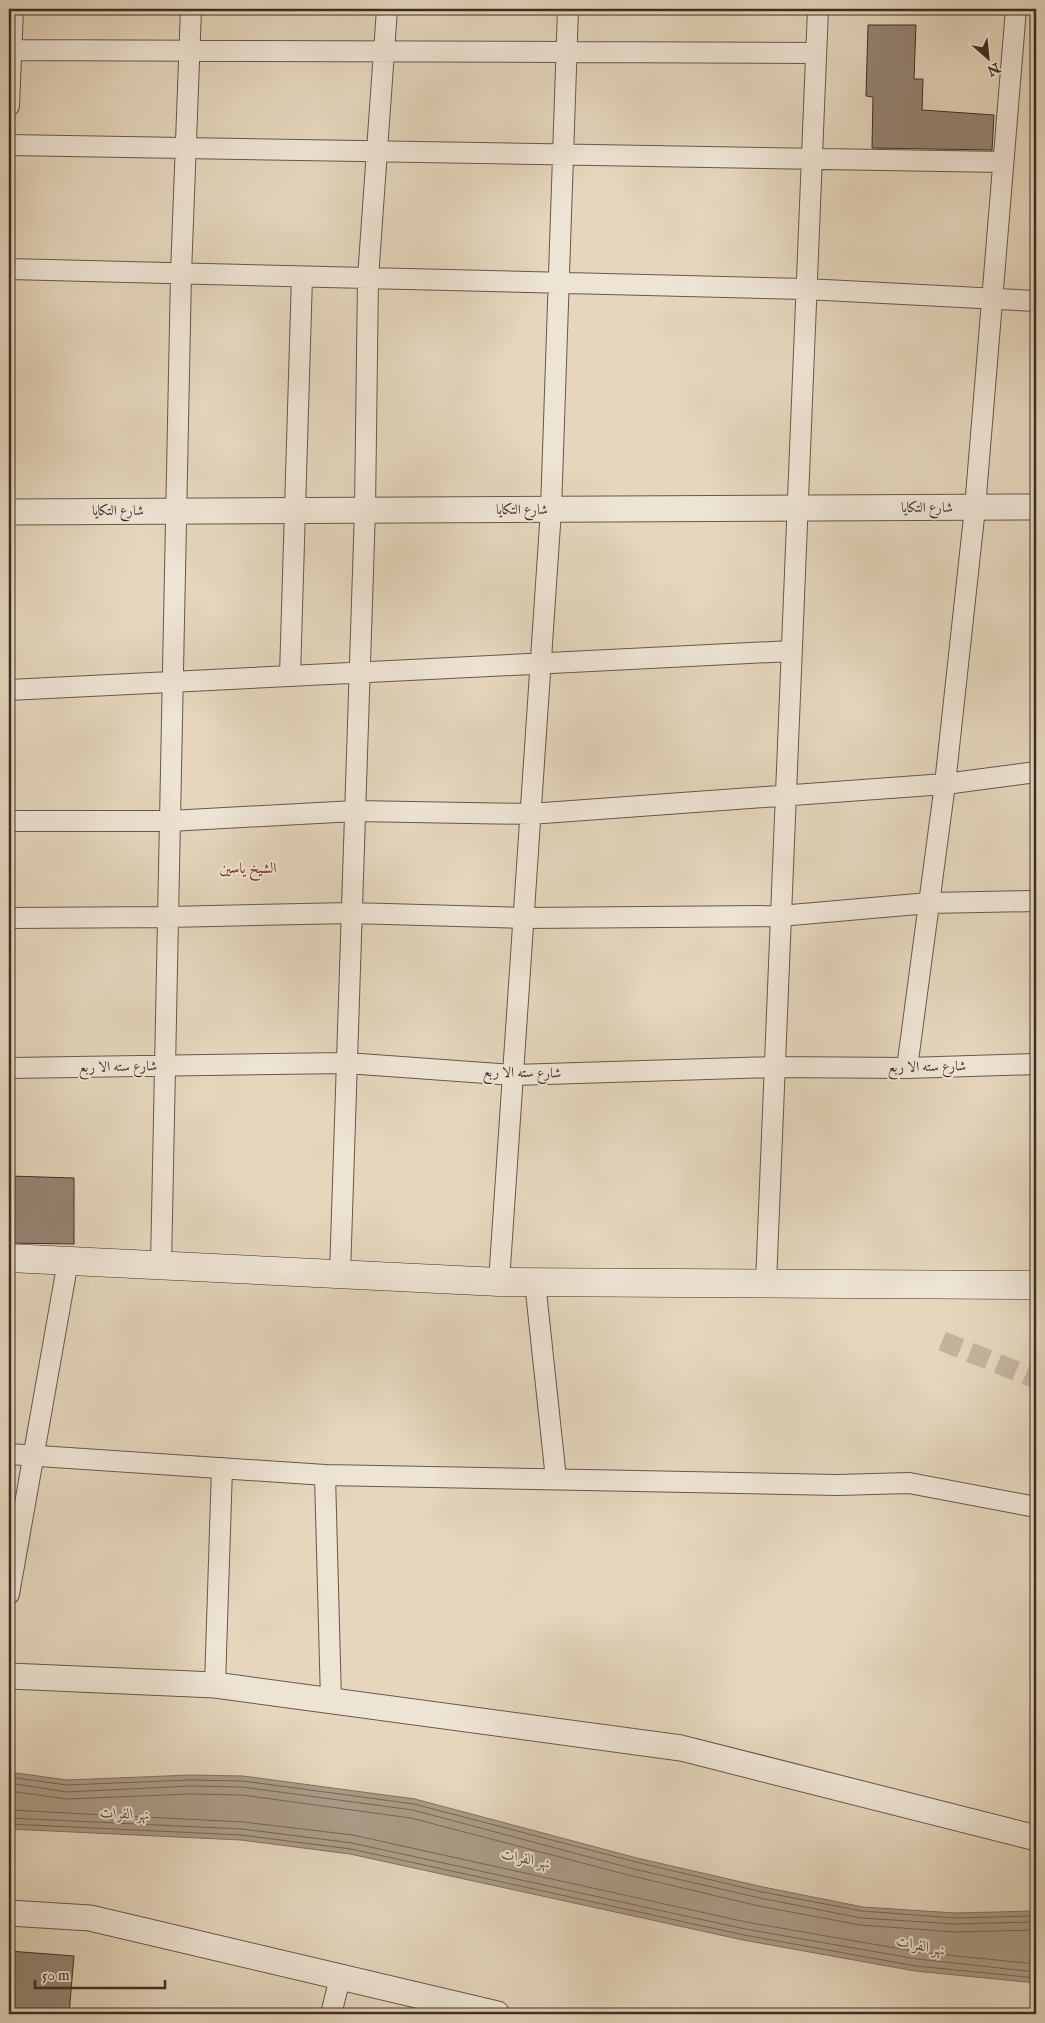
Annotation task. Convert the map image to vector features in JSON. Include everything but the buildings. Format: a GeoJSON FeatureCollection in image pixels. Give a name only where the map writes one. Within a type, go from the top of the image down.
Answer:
{"type":"FeatureCollection","features":[{"type":"Feature","properties":{"kind":"main road"},"geometry":{"type":"LineString","coordinates":[[9,1258],[500,1282],[1036,1285]]}},
{"type":"Feature","properties":{"kind":"street"},"geometry":{"type":"LineString","coordinates":[[9,106],[13,9]]}},
{"type":"Feature","properties":{"kind":"street"},"geometry":{"type":"LineString","coordinates":[[160,1266],[181,274],[191,9]]}},
{"type":"Feature","properties":{"kind":"street"},"geometry":{"type":"LineString","coordinates":[[340,1274],[365,510],[368,278],[386,9]]}},
{"type":"Feature","properties":{"kind":"street"},"geometry":{"type":"LineString","coordinates":[[500,1282],[551,510],[568,9]]}},
{"type":"Feature","properties":{"kind":"street"},"geometry":{"type":"LineString","coordinates":[[766,1283],[818,9]]}},
{"type":"Feature","properties":{"kind":"street"},"geometry":{"type":"LineString","coordinates":[[907,1068],[945,784],[975,508],[1016,9]]}},
{"type":"Feature","properties":{"kind":"street"},"geometry":{"type":"LineString","coordinates":[[10,50],[816,53]]}},
{"type":"Feature","properties":{"kind":"street"},"geometry":{"type":"LineString","coordinates":[[9,145],[1003,162]]}},
{"type":"Feature","properties":{"kind":"street"},"geometry":{"type":"LineString","coordinates":[[9,270],[806,289],[1036,301]]}},
{"type":"Feature","properties":{"kind":"street"},"geometry":{"type":"LineString","coordinates":[[290,676],[302,277]]}},
{"type":"Feature","properties":{"kind":"street","name":"شارع التكايا"},"geometry":{"type":"LineString","coordinates":[[9,512],[1036,508]]}},
{"type":"Feature","properties":{"kind":"street"},"geometry":{"type":"LineString","coordinates":[[9,690],[541,662],[792,651]]}},
{"type":"Feature","properties":{"kind":"street"},"geometry":{"type":"LineString","coordinates":[[9,821],[170,821],[355,811],[530,814],[945,784],[1036,772]]}},
{"type":"Feature","properties":{"kind":"street"},"geometry":{"type":"LineString","coordinates":[[9,918],[351,913],[524,918],[780,916],[929,903],[1036,901]]}},
{"type":"Feature","properties":{"kind":"street","name":"شارع سته الا ربع"},"geometry":{"type":"LineString","coordinates":[[9,1068],[346,1063],[513,1075],[774,1067],[907,1068],[1036,1064]]}},
{"type":"Feature","properties":{"kind":"street"},"geometry":{"type":"LineString","coordinates":[[9,1594],[68,1261]]}},
{"type":"Feature","properties":{"kind":"street"},"geometry":{"type":"LineString","coordinates":[[535,1282],[556,1479]]}},
{"type":"Feature","properties":{"kind":"street"},"geometry":{"type":"LineString","coordinates":[[9,1454],[325,1475],[837,1485],[909,1482],[1036,1507]]}},
{"type":"Feature","properties":{"kind":"street"},"geometry":{"type":"LineString","coordinates":[[215,1685],[222,1468]]}},
{"type":"Feature","properties":{"kind":"street"},"geometry":{"type":"LineString","coordinates":[[325,1475],[330,1701]]}},
{"type":"Feature","properties":{"kind":"street"},"geometry":{"type":"LineString","coordinates":[[9,1676],[215,1685],[681,1748],[1036,1838]]}},
{"type":"Feature","properties":{"kind":"street"},"geometry":{"type":"LineString","coordinates":[[9,1914],[90,1918],[338,2001],[498,2014]]}},
{"type":"Feature","properties":{"kind":"water","name":"نهر الفرات"},"geometry":{"type":"Polygon","coordinates":[[[9,1772],[67,1780],[190,1775],[243,1776],[415,1799],[637,1858],[763,1887],[863,1907],[955,1913],[1036,1911],[1036,1983],[915,1971],[743,1940],[350,1854],[241,1840],[9,1829],[9,1772]]]}},
{"type":"Feature","properties":{"kind":"tunnel"},"geometry":{"type":"LineString","coordinates":[[942,1341],[1036,1379]]}},
{"type":"Feature","properties":{"kind":"district","name":"الشيخ ياسين"},"geometry":{"type":"Point","coordinates":[248,868]}}]}
